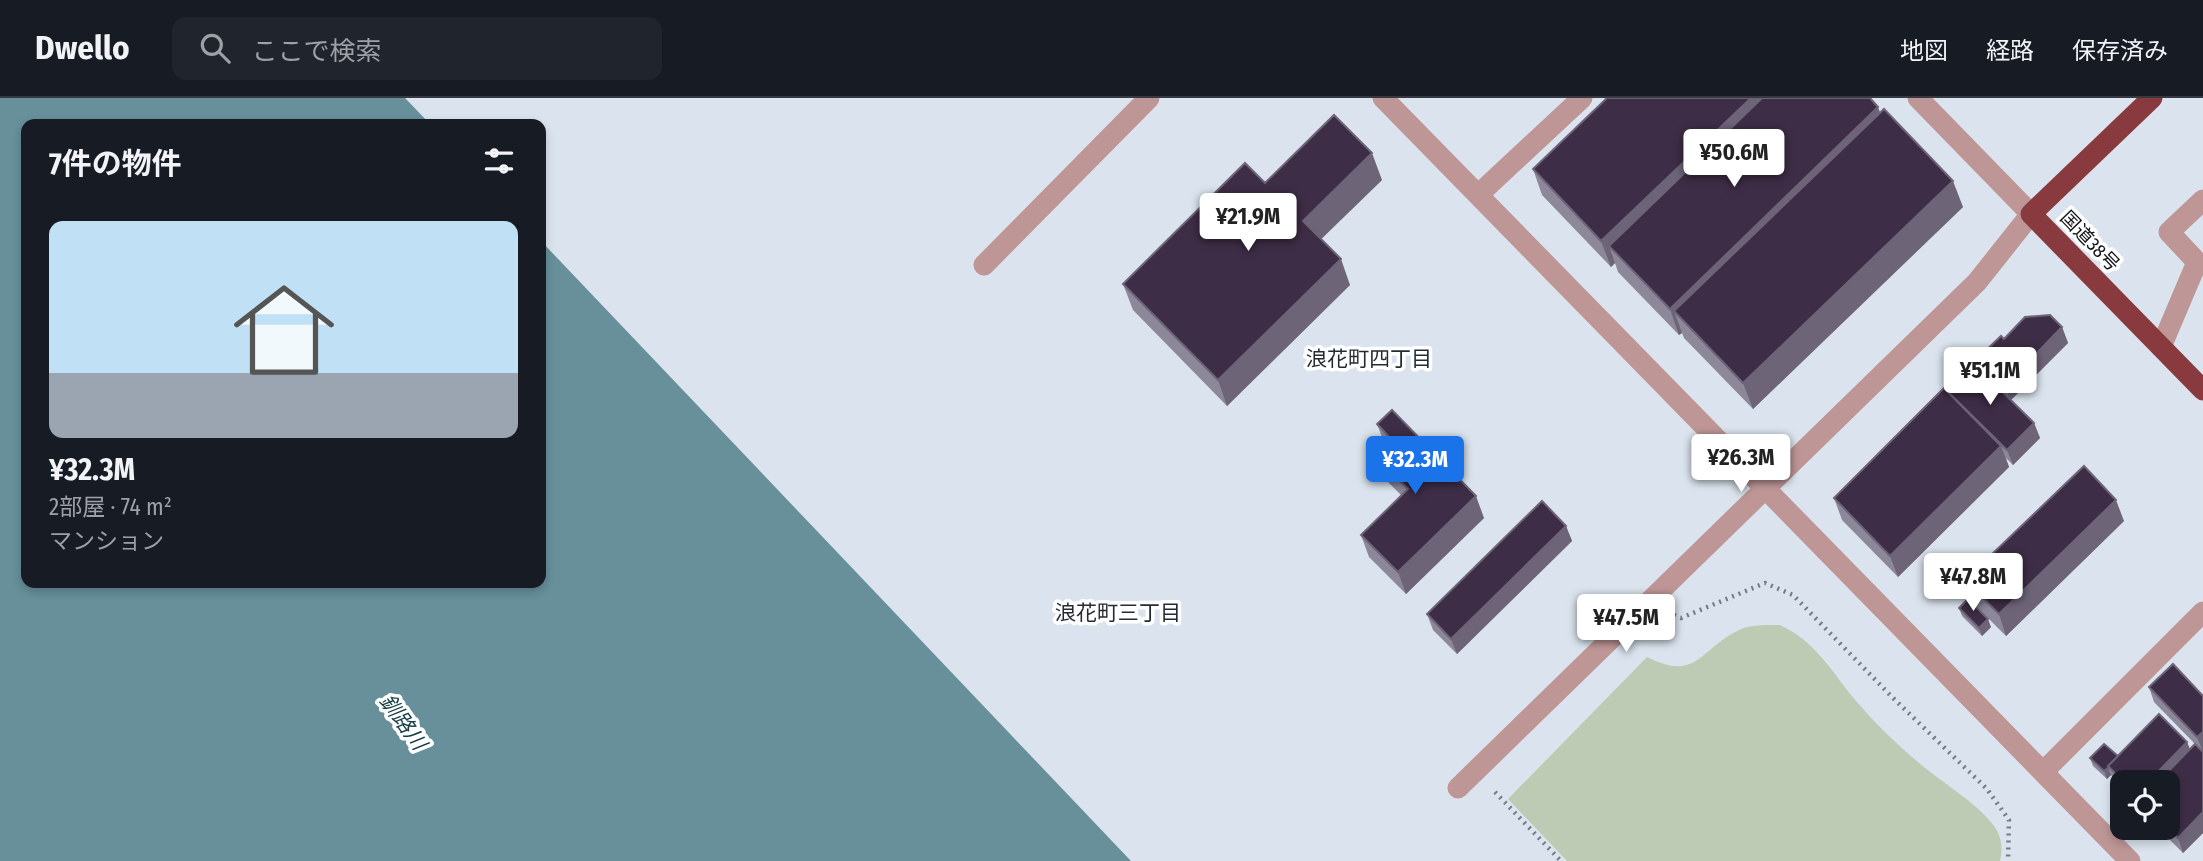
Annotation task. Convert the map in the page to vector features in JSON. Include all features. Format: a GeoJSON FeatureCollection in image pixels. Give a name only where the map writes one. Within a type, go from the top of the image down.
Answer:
{"type":"FeatureCollection","features":[{"type":"Feature","properties":{"kind":"highway","name":"国道38号"},"geometry":{"type":"LineString","coordinates":[[2152,98],[2031,214],[2161,347],[2201,384]]}},
{"type":"Feature","properties":{"kind":"street"},"geometry":{"type":"LineString","coordinates":[[984,265],[1149,98]]}},
{"type":"Feature","properties":{"kind":"street"},"geometry":{"type":"LineString","coordinates":[[1382,98],[2130,861]]}},
{"type":"Feature","properties":{"kind":"street"},"geometry":{"type":"LineString","coordinates":[[1478,195],[1582,98]]}},
{"type":"Feature","properties":{"kind":"street"},"geometry":{"type":"LineString","coordinates":[[1458,788],[1977,282],[2031,214],[1918,98]]}},
{"type":"Feature","properties":{"kind":"street"},"geometry":{"type":"LineString","coordinates":[[2161,347],[2197,262],[2169,232],[2203,200]]}},
{"type":"Feature","properties":{"kind":"street"},"geometry":{"type":"LineString","coordinates":[[2043,772],[2203,612]]}},
{"type":"Feature","properties":{"kind":"path"},"geometry":{"type":"LineString","coordinates":[[1648,603],[1681,618],[1765,583],[1793,595],[1892,698],[1987,789],[2009,820],[2008,861]]}},
{"type":"Feature","properties":{"kind":"path"},"geometry":{"type":"LineString","coordinates":[[1475,771],[1561,861]]}},
{"type":"Feature","properties":{"kind":"green space"},"geometry":{"type":"Polygon","coordinates":[[[1758,625],[1780,625],[1796,634],[1817,652],[1865,712],[1900,746],[1987,817],[2000,839],[2000,861],[1567,861],[1508,799],[1647,657],[1664,664],[1687,665],[1742,629],[1758,625]]]}},
{"type":"Feature","properties":{"kind":"water","name":"釧路川"},"geometry":{"type":"Polygon","coordinates":[[[0,98],[405,98],[425,119],[21,119],[21,588],[546,588],[546,246],[1131,861],[0,861],[0,98]]]}},
{"type":"Feature","properties":{"kind":"building"},"geometry":{"type":"Polygon","coordinates":[[[1607,98],[1751,98],[1601,241],[1533,169],[1607,98]]]}},
{"type":"Feature","properties":{"kind":"building"},"geometry":{"type":"Polygon","coordinates":[[[1762,98],[1870,98],[1878,107],[1670,309],[1609,246],[1762,98]]]}},
{"type":"Feature","properties":{"kind":"building"},"geometry":{"type":"Polygon","coordinates":[[[1884,109],[1953,181],[1743,383],[1674,311],[1884,109]]]}},
{"type":"Feature","properties":{"kind":"building"},"geometry":{"type":"Polygon","coordinates":[[[1334,115],[1372,153],[1303,221],[1341,259],[1218,380],[1123,284],[1245,163],[1265,183],[1334,115]]]}},
{"type":"Feature","properties":{"kind":"building"},"geometry":{"type":"Polygon","coordinates":[[[2050,315],[2062,327],[2005,386],[1977,359],[2001,336],[2004,339],[2025,317],[2050,315]]]}},
{"type":"Feature","properties":{"kind":"building"},"geometry":{"type":"Polygon","coordinates":[[[1974,364],[2034,423],[2007,450],[1947,391],[1974,364]]]}},
{"type":"Feature","properties":{"kind":"building"},"geometry":{"type":"Polygon","coordinates":[[[1944,388],[2001,446],[1890,556],[1834,498],[1944,388]]]}},
{"type":"Feature","properties":{"kind":"building"},"geometry":{"type":"Polygon","coordinates":[[[1392,410],[1476,496],[1398,572],[1361,535],[1408,489],[1377,458],[1394,442],[1377,424],[1392,410]]]}},
{"type":"Feature","properties":{"kind":"building"},"geometry":{"type":"Polygon","coordinates":[[[2084,466],[2116,500],[1999,614],[1965,580],[2084,466]]]}},
{"type":"Feature","properties":{"kind":"building"},"geometry":{"type":"Polygon","coordinates":[[[1542,501],[1566,526],[1451,639],[1427,614],[1542,501]]]}},
{"type":"Feature","properties":{"kind":"building"},"geometry":{"type":"Polygon","coordinates":[[[1968,599],[1988,619],[1979,628],[1959,608],[1968,599]]]}},
{"type":"Feature","properties":{"kind":"building"},"geometry":{"type":"Polygon","coordinates":[[[2173,664],[2203,696],[2203,732],[2197,737],[2149,687],[2173,664]]]}},
{"type":"Feature","properties":{"kind":"building"},"geometry":{"type":"Polygon","coordinates":[[[2159,714],[2187,742],[2160,770],[2112,770],[2108,766],[2159,714]]]}},
{"type":"Feature","properties":{"kind":"building"},"geometry":{"type":"Polygon","coordinates":[[[2104,744],[2118,756],[2104,771],[2090,758],[2104,744]]]}},
{"type":"Feature","properties":{"kind":"building"},"geometry":{"type":"Polygon","coordinates":[[[2195,744],[2203,752],[2203,812],[2180,836],[2180,770],[2170,770],[2195,744]]]}},
{"type":"Feature","properties":{"kind":"district","name":"浪花町四丁目"},"geometry":{"type":"Point","coordinates":[1369,359]}},
{"type":"Feature","properties":{"kind":"district","name":"浪花町三丁目"},"geometry":{"type":"Point","coordinates":[1118,613]}}]}
